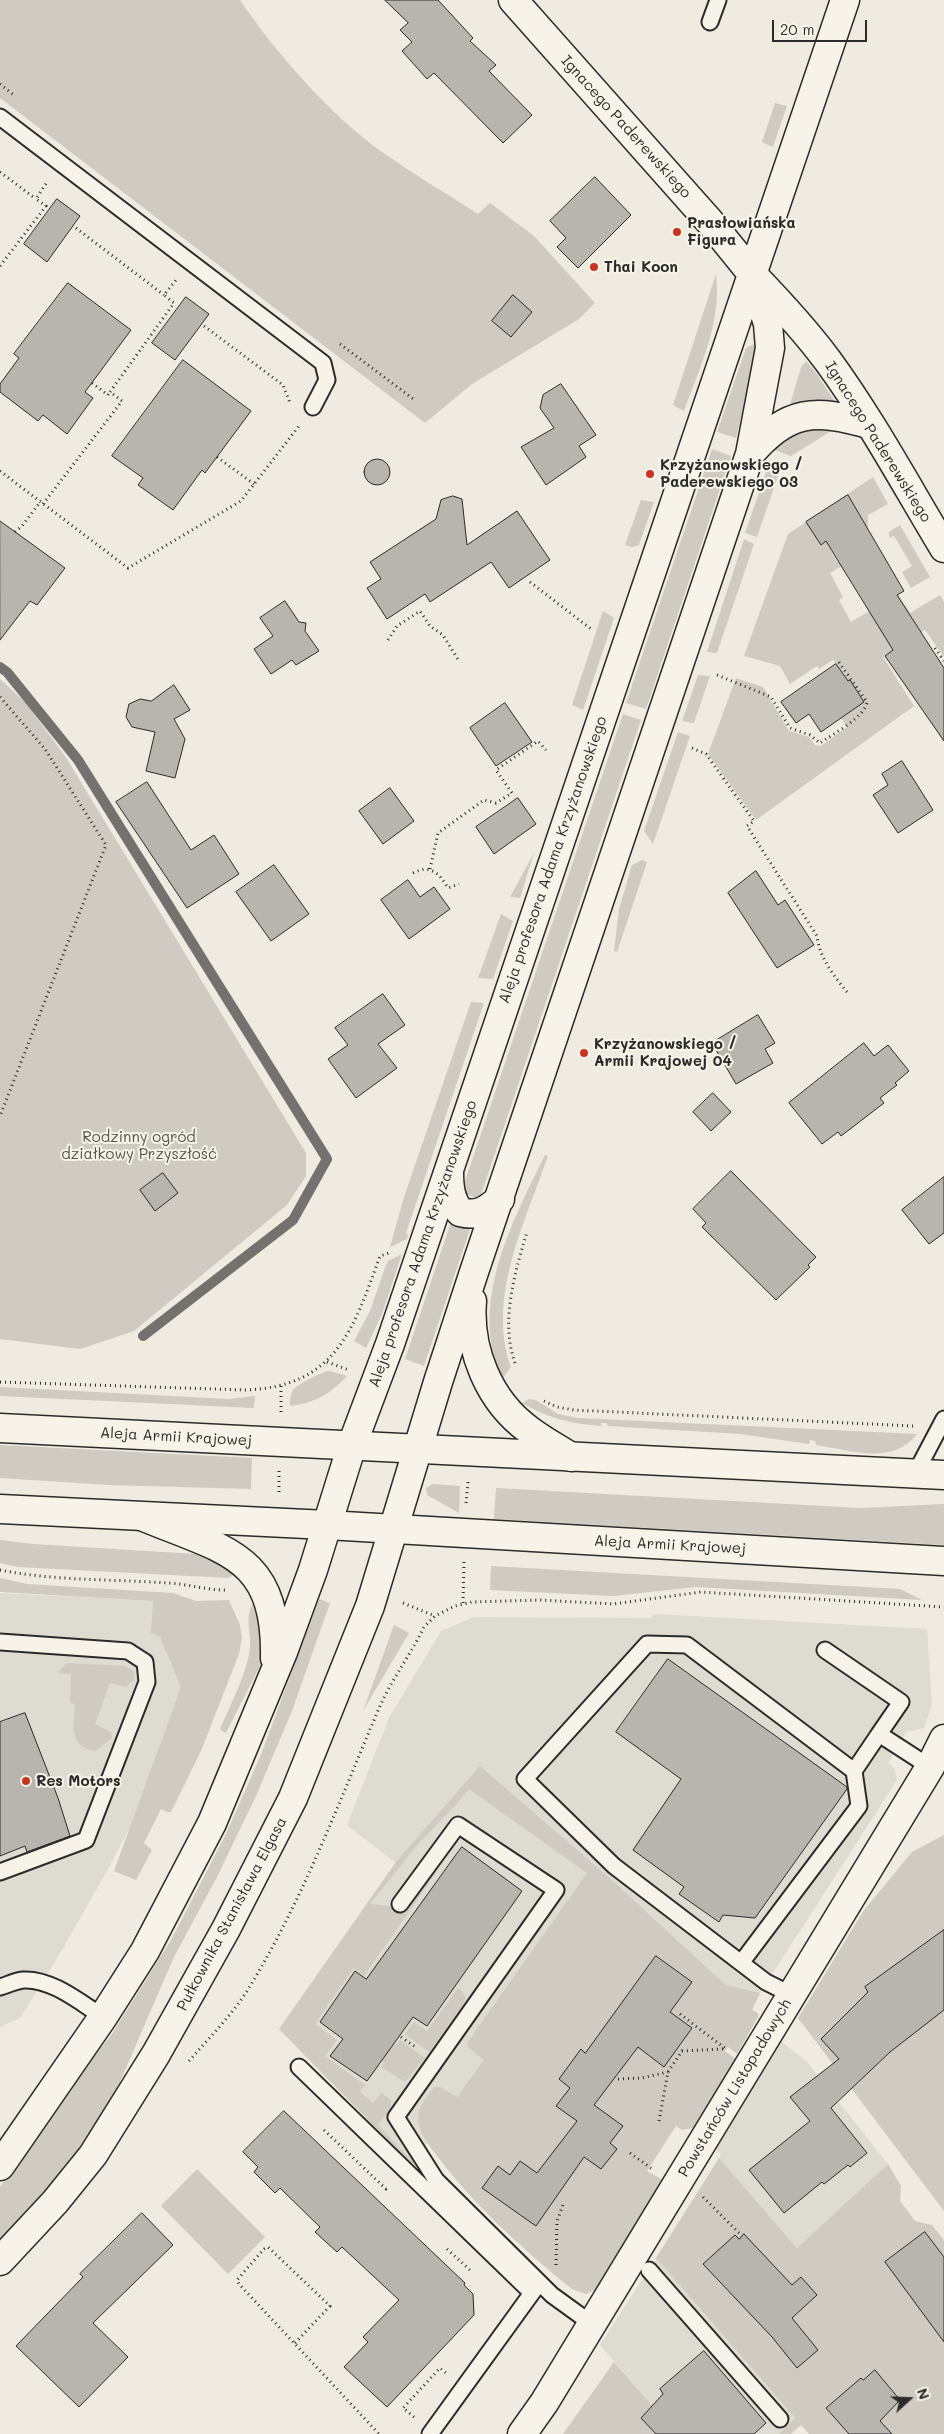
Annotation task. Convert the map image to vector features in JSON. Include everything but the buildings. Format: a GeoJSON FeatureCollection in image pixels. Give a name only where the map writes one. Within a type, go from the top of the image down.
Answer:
{"type":"FeatureCollection","features":[{"type":"Feature","properties":{"kind":"street","name":"Ignacego Paderewskiego"},"geometry":{"type":"LineString","coordinates":[[513,0],[710,222],[827,360],[941,536]]}},
{"type":"Feature","properties":{"kind":"street","name":"Aleja profesora Adama Krzyżanowskiego"},"geometry":{"type":"LineString","coordinates":[[352,1445],[390,1344],[753,275],[844,0]]}},
{"type":"Feature","properties":{"kind":"street"},"geometry":{"type":"LineString","coordinates":[[395,1529],[474,1272],[750,454],[770,348],[768,324],[753,275]]}},
{"type":"Feature","properties":{"kind":"street"},"geometry":{"type":"LineString","coordinates":[[750,454],[767,434],[778,426],[802,417],[830,414],[870,424]]}},
{"type":"Feature","properties":{"kind":"street"},"geometry":{"type":"LineString","coordinates":[[449,1170],[449,1191],[454,1205],[460,1212],[478,1214],[487,1210],[500,1198]]}},
{"type":"Feature","properties":{"kind":"street"},"geometry":{"type":"LineString","coordinates":[[474,1272],[470,1322],[479,1359],[490,1386],[500,1401],[528,1430],[571,1457]]}},
{"type":"Feature","properties":{"kind":"street","name":"Aleja Armii Krajowej"},"geometry":{"type":"LineString","coordinates":[[0,1428],[944,1475]]}},
{"type":"Feature","properties":{"kind":"street"},"geometry":{"type":"LineString","coordinates":[[0,2166],[103,2017],[144,1951],[212,1823],[275,1672],[327,1525],[352,1445]]}},
{"type":"Feature","properties":{"kind":"street","name":"Aleja Armii Krajowej"},"geometry":{"type":"LineString","coordinates":[[0,1509],[327,1525],[944,1561]]}},
{"type":"Feature","properties":{"kind":"street"},"geometry":{"type":"LineString","coordinates":[[140,1516],[232,1555],[239,1559],[255,1575],[266,1591],[273,1612],[276,1632],[275,1672]]}},
{"type":"Feature","properties":{"kind":"street","name":"Pułkownika Stanisława Elgasa"},"geometry":{"type":"LineString","coordinates":[[0,2261],[55,2202],[93,2155],[156,2054],[226,1929],[293,1798],[364,1623],[395,1529]]}},
{"type":"Feature","properties":{"kind":"street","name":"Powstańców Listopadowych"},"geometry":{"type":"LineString","coordinates":[[522,2434],[544,2403],[939,1756]]}},
{"type":"Feature","properties":{"kind":"lane"},"geometry":{"type":"LineString","coordinates":[[710,22],[718,0]]}},
{"type":"Feature","properties":{"kind":"lane"},"geometry":{"type":"LineString","coordinates":[[0,117],[323,363],[327,380],[313,407]]}},
{"type":"Feature","properties":{"kind":"lane"},"geometry":{"type":"LineString","coordinates":[[915,1474],[941,1423]]}},
{"type":"Feature","properties":{"kind":"lane"},"geometry":{"type":"LineString","coordinates":[[0,1642],[128,1651],[145,1662],[148,1682],[86,1840],[0,1872]]}},
{"type":"Feature","properties":{"kind":"lane"},"geometry":{"type":"LineString","coordinates":[[792,1995],[766,1982],[614,1866],[525,1779],[647,1644],[687,1645],[854,1771]]}},
{"type":"Feature","properties":{"kind":"lane"},"geometry":{"type":"LineString","coordinates":[[741,1963],[859,1806],[854,1771],[901,1702],[825,1650]]}},
{"type":"Feature","properties":{"kind":"lane"},"geometry":{"type":"LineString","coordinates":[[879,1734],[939,1756]]}},
{"type":"Feature","properties":{"kind":"lane"},"geometry":{"type":"LineString","coordinates":[[400,1904],[458,1825],[556,1890],[396,2117],[436,2180],[538,2287]]}},
{"type":"Feature","properties":{"kind":"lane"},"geometry":{"type":"LineString","coordinates":[[0,1987],[22,1980],[39,1982],[66,1994],[103,2017]]}},
{"type":"Feature","properties":{"kind":"lane"},"geometry":{"type":"LineString","coordinates":[[299,2067],[538,2287],[592,2324]]}},
{"type":"Feature","properties":{"kind":"lane"},"geometry":{"type":"LineString","coordinates":[[649,2270],[780,2419]]}},
{"type":"Feature","properties":{"kind":"lane"},"geometry":{"type":"LineString","coordinates":[[430,2434],[538,2287]]}},
{"type":"Feature","properties":{"kind":"path"},"geometry":{"type":"LineString","coordinates":[[36,199],[61,164]]}},
{"type":"Feature","properties":{"kind":"path"},"geometry":{"type":"LineString","coordinates":[[0,172],[46,206],[0,266]]}},
{"type":"Feature","properties":{"kind":"path"},"geometry":{"type":"LineString","coordinates":[[76,228],[174,303],[108,395],[92,383]]}},
{"type":"Feature","properties":{"kind":"path"},"geometry":{"type":"LineString","coordinates":[[164,295],[190,262]]}},
{"type":"Feature","properties":{"kind":"path"},"geometry":{"type":"LineString","coordinates":[[204,326],[283,386],[292,410]]}},
{"type":"Feature","properties":{"kind":"path"},"geometry":{"type":"LineString","coordinates":[[15,532],[42,502],[122,401],[110,392]]}},
{"type":"Feature","properties":{"kind":"path"},"geometry":{"type":"LineString","coordinates":[[0,471],[128,568],[241,501],[313,407]]}},
{"type":"Feature","properties":{"kind":"path"},"geometry":{"type":"LineString","coordinates":[[296,418],[299,426]]}},
{"type":"Feature","properties":{"kind":"path"},"geometry":{"type":"LineString","coordinates":[[217,457],[254,484]]}},
{"type":"Feature","properties":{"kind":"path"},"geometry":{"type":"LineString","coordinates":[[530,582],[591,628]]}},
{"type":"Feature","properties":{"kind":"path"},"geometry":{"type":"LineString","coordinates":[[388,640],[397,626],[420,611],[430,626],[443,634],[459,661]]}},
{"type":"Feature","properties":{"kind":"path"},"geometry":{"type":"LineString","coordinates":[[935,648],[944,662]]}},
{"type":"Feature","properties":{"kind":"path"},"geometry":{"type":"LineString","coordinates":[[717,675],[771,697],[790,728],[810,735],[820,743],[860,715],[866,708],[867,702],[838,662]]}},
{"type":"Feature","properties":{"kind":"path"},"geometry":{"type":"LineString","coordinates":[[0,697],[45,749],[106,845],[0,1116]]}},
{"type":"Feature","properties":{"kind":"path"},"geometry":{"type":"LineString","coordinates":[[430,869],[438,834],[484,800],[496,803],[512,793],[496,770],[538,741],[546,750]]}},
{"type":"Feature","properties":{"kind":"path"},"geometry":{"type":"LineString","coordinates":[[692,748],[706,754],[754,822],[747,826],[817,936],[818,947],[835,977],[847,992]]}},
{"type":"Feature","properties":{"kind":"path"},"geometry":{"type":"LineString","coordinates":[[413,873],[421,869],[430,869],[438,873],[448,888],[459,884]]}},
{"type":"Feature","properties":{"kind":"path"},"geometry":{"type":"LineString","coordinates":[[518,1370],[511,1344],[511,1305],[514,1281],[527,1232]]}},
{"type":"Feature","properties":{"kind":"path"},"geometry":{"type":"LineString","coordinates":[[0,1382],[245,1390],[264,1389],[281,1385],[302,1377],[326,1361],[341,1346],[362,1305],[380,1256]]}},
{"type":"Feature","properties":{"kind":"path"},"geometry":{"type":"LineString","coordinates":[[540,1397],[557,1407],[574,1410],[941,1423]]}},
{"type":"Feature","properties":{"kind":"path"},"geometry":{"type":"LineString","coordinates":[[0,1570],[29,1576],[172,1583],[197,1588]]}},
{"type":"Feature","properties":{"kind":"path"},"geometry":{"type":"LineString","coordinates":[[435,1616],[455,1606],[472,1602],[540,1600],[613,1604],[701,1592],[944,1607]]}},
{"type":"Feature","properties":{"kind":"path"},"geometry":{"type":"LineString","coordinates":[[680,2014],[749,2066]]}},
{"type":"Feature","properties":{"kind":"path"},"geometry":{"type":"LineString","coordinates":[[660,2121],[668,2072],[682,2051],[726,2049]]}},
{"type":"Feature","properties":{"kind":"path"},"geometry":{"type":"LineString","coordinates":[[618,2079],[642,2078],[668,2072]]}},
{"type":"Feature","properties":{"kind":"path"},"geometry":{"type":"LineString","coordinates":[[682,2176],[738,2233]]}},
{"type":"Feature","properties":{"kind":"path"},"geometry":{"type":"LineString","coordinates":[[538,2287],[557,2262],[557,2221],[564,2202]]}},
{"type":"Feature","properties":{"kind":"path"},"geometry":{"type":"LineString","coordinates":[[295,2343],[330,2306],[268,2247],[264,2249],[237,2280],[295,2343],[379,2434]]}},
{"type":"Feature","properties":{"kind":"path"},"geometry":{"type":"LineString","coordinates":[[418,2421],[403,2408],[439,2368],[465,2385]]}},
{"type":"Feature","properties":{"kind":"shaded area"},"geometry":{"type":"Polygon","coordinates":[[[0,1593],[153,1601],[152,1633],[160,1637],[192,1710],[108,1869],[62,1950],[20,2018],[0,2027],[0,1593]]]}},
{"type":"Feature","properties":{"kind":"shaded area"},"geometry":{"type":"Polygon","coordinates":[[[656,1614],[927,1629],[932,1704],[924,1728],[906,1732],[888,1764],[894,1767],[897,1780],[760,1993],[726,1985],[648,1913],[552,2050],[428,2142],[412,2165],[279,2029],[396,1863],[347,1825],[389,1718],[441,1631],[474,1617],[650,1618],[656,1614]]]}},
{"type":"Feature","properties":{"kind":"shaded area"},"geometry":{"type":"Polygon","coordinates":[[[781,2041],[807,2062],[888,2164],[797,2248],[719,2158],[721,2154],[716,2149],[781,2041]]]}},
{"type":"Feature","properties":{"kind":"shaded area"},"geometry":{"type":"Polygon","coordinates":[[[656,2258],[795,2418],[779,2434],[677,2434],[600,2345],[656,2258]]]}},
{"type":"Feature","properties":{"kind":"green space"},"geometry":{"type":"Polygon","coordinates":[[[0,0],[240,0],[270,41],[305,82],[343,120],[382,152],[478,214],[490,203],[534,236],[595,303],[579,319],[472,384],[425,423],[0,98],[0,0]]]}},
{"type":"Feature","properties":{"kind":"green space"},"geometry":{"type":"Polygon","coordinates":[[[775,103],[787,106],[773,147],[762,142],[775,103]]]}},
{"type":"Feature","properties":{"kind":"green space"},"geometry":{"type":"Polygon","coordinates":[[[716,274],[717,292],[713,327],[703,361],[684,411],[673,405],[716,274]]]}},
{"type":"Feature","properties":{"kind":"green space"},"geometry":{"type":"Polygon","coordinates":[[[754,344],[758,346],[736,438],[717,432],[746,348],[754,344]]]}},
{"type":"Feature","properties":{"kind":"green space"},"geometry":{"type":"Polygon","coordinates":[[[806,361],[836,403],[790,405],[801,367],[806,361]]]}},
{"type":"Feature","properties":{"kind":"green space"},"geometry":{"type":"Polygon","coordinates":[[[808,428],[836,428],[791,456],[774,450],[786,437],[808,428]]]}},
{"type":"Feature","properties":{"kind":"green space"},"geometry":{"type":"Polygon","coordinates":[[[712,449],[731,456],[646,709],[626,703],[712,449]]]}},
{"type":"Feature","properties":{"kind":"green space"},"geometry":{"type":"Polygon","coordinates":[[[767,469],[779,473],[757,537],[745,533],[767,469]]]}},
{"type":"Feature","properties":{"kind":"green space"},"geometry":{"type":"Polygon","coordinates":[[[873,477],[888,504],[868,515],[868,527],[830,550],[839,564],[876,542],[877,546],[830,573],[843,597],[839,600],[851,622],[898,594],[910,613],[940,595],[944,602],[944,657],[925,630],[883,657],[914,706],[756,820],[708,754],[736,678],[763,687],[789,731],[809,737],[815,745],[821,746],[847,727],[837,712],[836,664],[833,660],[819,669],[817,666],[790,684],[780,666],[744,656],[788,534],[873,477]]]}},
{"type":"Feature","properties":{"kind":"green space"},"geometry":{"type":"Polygon","coordinates":[[[641,500],[654,502],[639,545],[632,547],[625,545],[641,500]]]}},
{"type":"Feature","properties":{"kind":"green space"},"geometry":{"type":"Polygon","coordinates":[[[900,525],[930,577],[911,588],[902,572],[912,566],[894,536],[889,538],[889,532],[900,525]]]}},
{"type":"Feature","properties":{"kind":"green space"},"geometry":{"type":"Polygon","coordinates":[[[744,539],[754,544],[717,653],[707,652],[744,539]]]}},
{"type":"Feature","properties":{"kind":"green space"},"geometry":{"type":"Polygon","coordinates":[[[603,611],[614,618],[583,710],[572,705],[603,611]]]}},
{"type":"Feature","properties":{"kind":"green space"},"geometry":{"type":"Polygon","coordinates":[[[698,675],[710,676],[694,723],[682,721],[698,675]]]}},
{"type":"Feature","properties":{"kind":"green space","name":"Rodzinny ogród działkowy Przyszłość"},"geometry":{"type":"Polygon","coordinates":[[[0,679],[27,704],[67,759],[306,1153],[306,1176],[287,1205],[134,1331],[80,1349],[0,1339],[0,679]]]}},
{"type":"Feature","properties":{"kind":"green space"},"geometry":{"type":"Polygon","coordinates":[[[623,714],[641,720],[481,1195],[475,1198],[465,1193],[463,1187],[623,714]]]}},
{"type":"Feature","properties":{"kind":"green space"},"geometry":{"type":"Polygon","coordinates":[[[678,732],[690,736],[653,844],[644,831],[678,732]]]}},
{"type":"Feature","properties":{"kind":"green space"},"geometry":{"type":"Polygon","coordinates":[[[534,853],[520,898],[510,897],[534,853]]]}},
{"type":"Feature","properties":{"kind":"green space"},"geometry":{"type":"Polygon","coordinates":[[[642,860],[647,862],[617,952],[614,951],[619,909],[632,865],[642,860]]]}},
{"type":"Feature","properties":{"kind":"green space"},"geometry":{"type":"Polygon","coordinates":[[[501,914],[513,921],[493,979],[478,978],[501,914]]]}},
{"type":"Feature","properties":{"kind":"green space"},"geometry":{"type":"Polygon","coordinates":[[[471,1002],[484,1003],[406,1233],[408,1235],[407,1239],[390,1247],[404,1197],[471,1002]]]}},
{"type":"Feature","properties":{"kind":"green space"},"geometry":{"type":"Polygon","coordinates":[[[545,1155],[548,1156],[520,1233],[506,1287],[503,1314],[505,1341],[511,1367],[502,1379],[493,1351],[490,1322],[492,1293],[498,1264],[508,1236],[545,1155]]]}},
{"type":"Feature","properties":{"kind":"green space"},"geometry":{"type":"Polygon","coordinates":[[[452,1219],[459,1226],[471,1226],[424,1366],[405,1359],[452,1219]]]}},
{"type":"Feature","properties":{"kind":"green space"},"geometry":{"type":"Polygon","coordinates":[[[402,1254],[382,1314],[366,1348],[354,1341],[370,1311],[388,1261],[402,1254]]]}},
{"type":"Feature","properties":{"kind":"green space"},"geometry":{"type":"Polygon","coordinates":[[[330,1371],[347,1376],[322,1397],[290,1406],[291,1394],[296,1387],[317,1375],[330,1371]]]}},
{"type":"Feature","properties":{"kind":"green space"},"geometry":{"type":"Polygon","coordinates":[[[0,1387],[229,1399],[255,1396],[254,1408],[0,1396],[0,1387]]]}},
{"type":"Feature","properties":{"kind":"green space"},"geometry":{"type":"Polygon","coordinates":[[[529,1399],[536,1400],[558,1414],[578,1418],[917,1434],[907,1444],[896,1450],[883,1453],[857,1452],[816,1445],[815,1441],[810,1440],[809,1444],[740,1434],[608,1426],[606,1423],[601,1423],[601,1426],[580,1424],[551,1416],[522,1403],[529,1399]]]}},
{"type":"Feature","properties":{"kind":"green space"},"geometry":{"type":"Polygon","coordinates":[[[0,1445],[252,1458],[251,1489],[108,1485],[0,1478],[0,1445]]]}},
{"type":"Feature","properties":{"kind":"green space"},"geometry":{"type":"Polygon","coordinates":[[[433,1484],[460,1486],[459,1513],[427,1495],[426,1488],[433,1484]]]}},
{"type":"Feature","properties":{"kind":"green space"},"geometry":{"type":"Polygon","coordinates":[[[496,1488],[860,1508],[944,1504],[944,1545],[494,1519],[496,1488]]]}},
{"type":"Feature","properties":{"kind":"green space"},"geometry":{"type":"Polygon","coordinates":[[[0,1540],[33,1544],[196,1554],[221,1563],[236,1574],[228,1578],[18,1567],[0,1563],[0,1540]]]}},
{"type":"Feature","properties":{"kind":"green space"},"geometry":{"type":"Polygon","coordinates":[[[491,1566],[900,1589],[922,1600],[696,1587],[613,1596],[490,1590],[491,1566]]]}},
{"type":"Feature","properties":{"kind":"green space"},"geometry":{"type":"Polygon","coordinates":[[[0,1578],[27,1584],[173,1593],[196,1601],[229,1600],[240,1625],[242,1637],[239,1654],[201,1751],[171,1812],[161,1809],[144,1843],[152,1850],[136,1880],[114,1871],[181,1687],[160,1637],[151,1633],[153,1601],[0,1592],[0,1578]]]}},
{"type":"Feature","properties":{"kind":"green space"},"geometry":{"type":"Polygon","coordinates":[[[319,1599],[330,1603],[292,1711],[256,1796],[217,1877],[174,1957],[123,2075],[102,2118],[77,2156],[0,2245],[0,2187],[62,2096],[112,2034],[171,1940],[225,1836],[260,1757],[319,1599]]]}},
{"type":"Feature","properties":{"kind":"green space"},"geometry":{"type":"Polygon","coordinates":[[[257,1600],[265,1649],[262,1662],[226,1733],[220,1730],[238,1689],[248,1658],[250,1647],[249,1616],[252,1605],[257,1600]]]}},
{"type":"Feature","properties":{"kind":"green space"},"geometry":{"type":"Polygon","coordinates":[[[394,1625],[409,1633],[363,1711],[391,1633],[394,1625]]]}},
{"type":"Feature","properties":{"kind":"green space"},"geometry":{"type":"Polygon","coordinates":[[[67,1663],[126,1666],[134,1672],[134,1680],[126,1687],[110,1683],[95,1724],[111,1732],[112,1738],[95,1751],[80,1745],[74,1734],[75,1704],[70,1703],[71,1674],[57,1673],[67,1663]]]}},
{"type":"Feature","properties":{"kind":"green space"},"geometry":{"type":"Polygon","coordinates":[[[480,1766],[614,1882],[726,1985],[760,1993],[752,2010],[758,2013],[758,2017],[737,2054],[728,2047],[725,2051],[737,2060],[698,2127],[682,2130],[676,2126],[647,2171],[663,2180],[600,2288],[586,2294],[572,2289],[563,2282],[514,2239],[469,2195],[429,2146],[420,2129],[418,2113],[421,2105],[434,2087],[440,2087],[457,2097],[484,2060],[469,2048],[467,2043],[587,1873],[469,1789],[418,1844],[370,1904],[406,1908],[432,1871],[436,1873],[364,1976],[354,1968],[315,2024],[337,2040],[325,2056],[365,2085],[360,2092],[373,2103],[381,2093],[391,2100],[391,2107],[378,2125],[414,2163],[412,2165],[279,2029],[396,1862],[480,1766]]]}},
{"type":"Feature","properties":{"kind":"green space"},"geometry":{"type":"Polygon","coordinates":[[[944,1835],[944,2211],[798,2018],[864,1910],[912,1852],[944,1835]]]}},
{"type":"Feature","properties":{"kind":"green space"},"geometry":{"type":"Polygon","coordinates":[[[458,1988],[465,1995],[463,2005],[429,2052],[405,2034],[414,2022],[427,2031],[458,1988]]]}},
{"type":"Feature","properties":{"kind":"green space"},"geometry":{"type":"Polygon","coordinates":[[[387,2038],[397,2044],[400,2040],[425,2058],[405,2082],[381,2067],[384,2062],[375,2055],[387,2038]]]}},
{"type":"Feature","properties":{"kind":"green space"},"geometry":{"type":"Polygon","coordinates":[[[719,2158],[797,2248],[888,2164],[901,2186],[900,2201],[915,2221],[932,2225],[944,2240],[944,2434],[809,2434],[801,2425],[791,2434],[779,2434],[795,2418],[656,2258],[719,2158]]]}},
{"type":"Feature","properties":{"kind":"green space"},"geometry":{"type":"Polygon","coordinates":[[[197,2169],[265,2237],[228,2274],[161,2206],[197,2169]]]}},
{"type":"Feature","properties":{"kind":"green space"},"geometry":{"type":"Polygon","coordinates":[[[614,2362],[677,2434],[563,2434],[614,2362]]]}},
{"type":"Feature","properties":{"kind":"waterway"},"geometry":{"type":"LineString","coordinates":[[0,667],[7,672],[78,760],[327,1159],[293,1220],[143,1336]]}},
{"type":"Feature","properties":{"kind":"place","name":"Prasłowiańska Figura"},"geometry":{"type":"Point","coordinates":[677,232]}},
{"type":"Feature","properties":{"kind":"place","name":"Thai Koon"},"geometry":{"type":"Point","coordinates":[594,267]}},
{"type":"Feature","properties":{"kind":"place","name":"Krzyżanowskiego / Paderewskiego 03"},"geometry":{"type":"Point","coordinates":[650,474]}},
{"type":"Feature","properties":{"kind":"place","name":"Krzyżanowskiego / Armii Krajowej 04"},"geometry":{"type":"Point","coordinates":[584,1053]}},
{"type":"Feature","properties":{"kind":"place","name":"Res Motors"},"geometry":{"type":"Point","coordinates":[26,1781]}}]}
